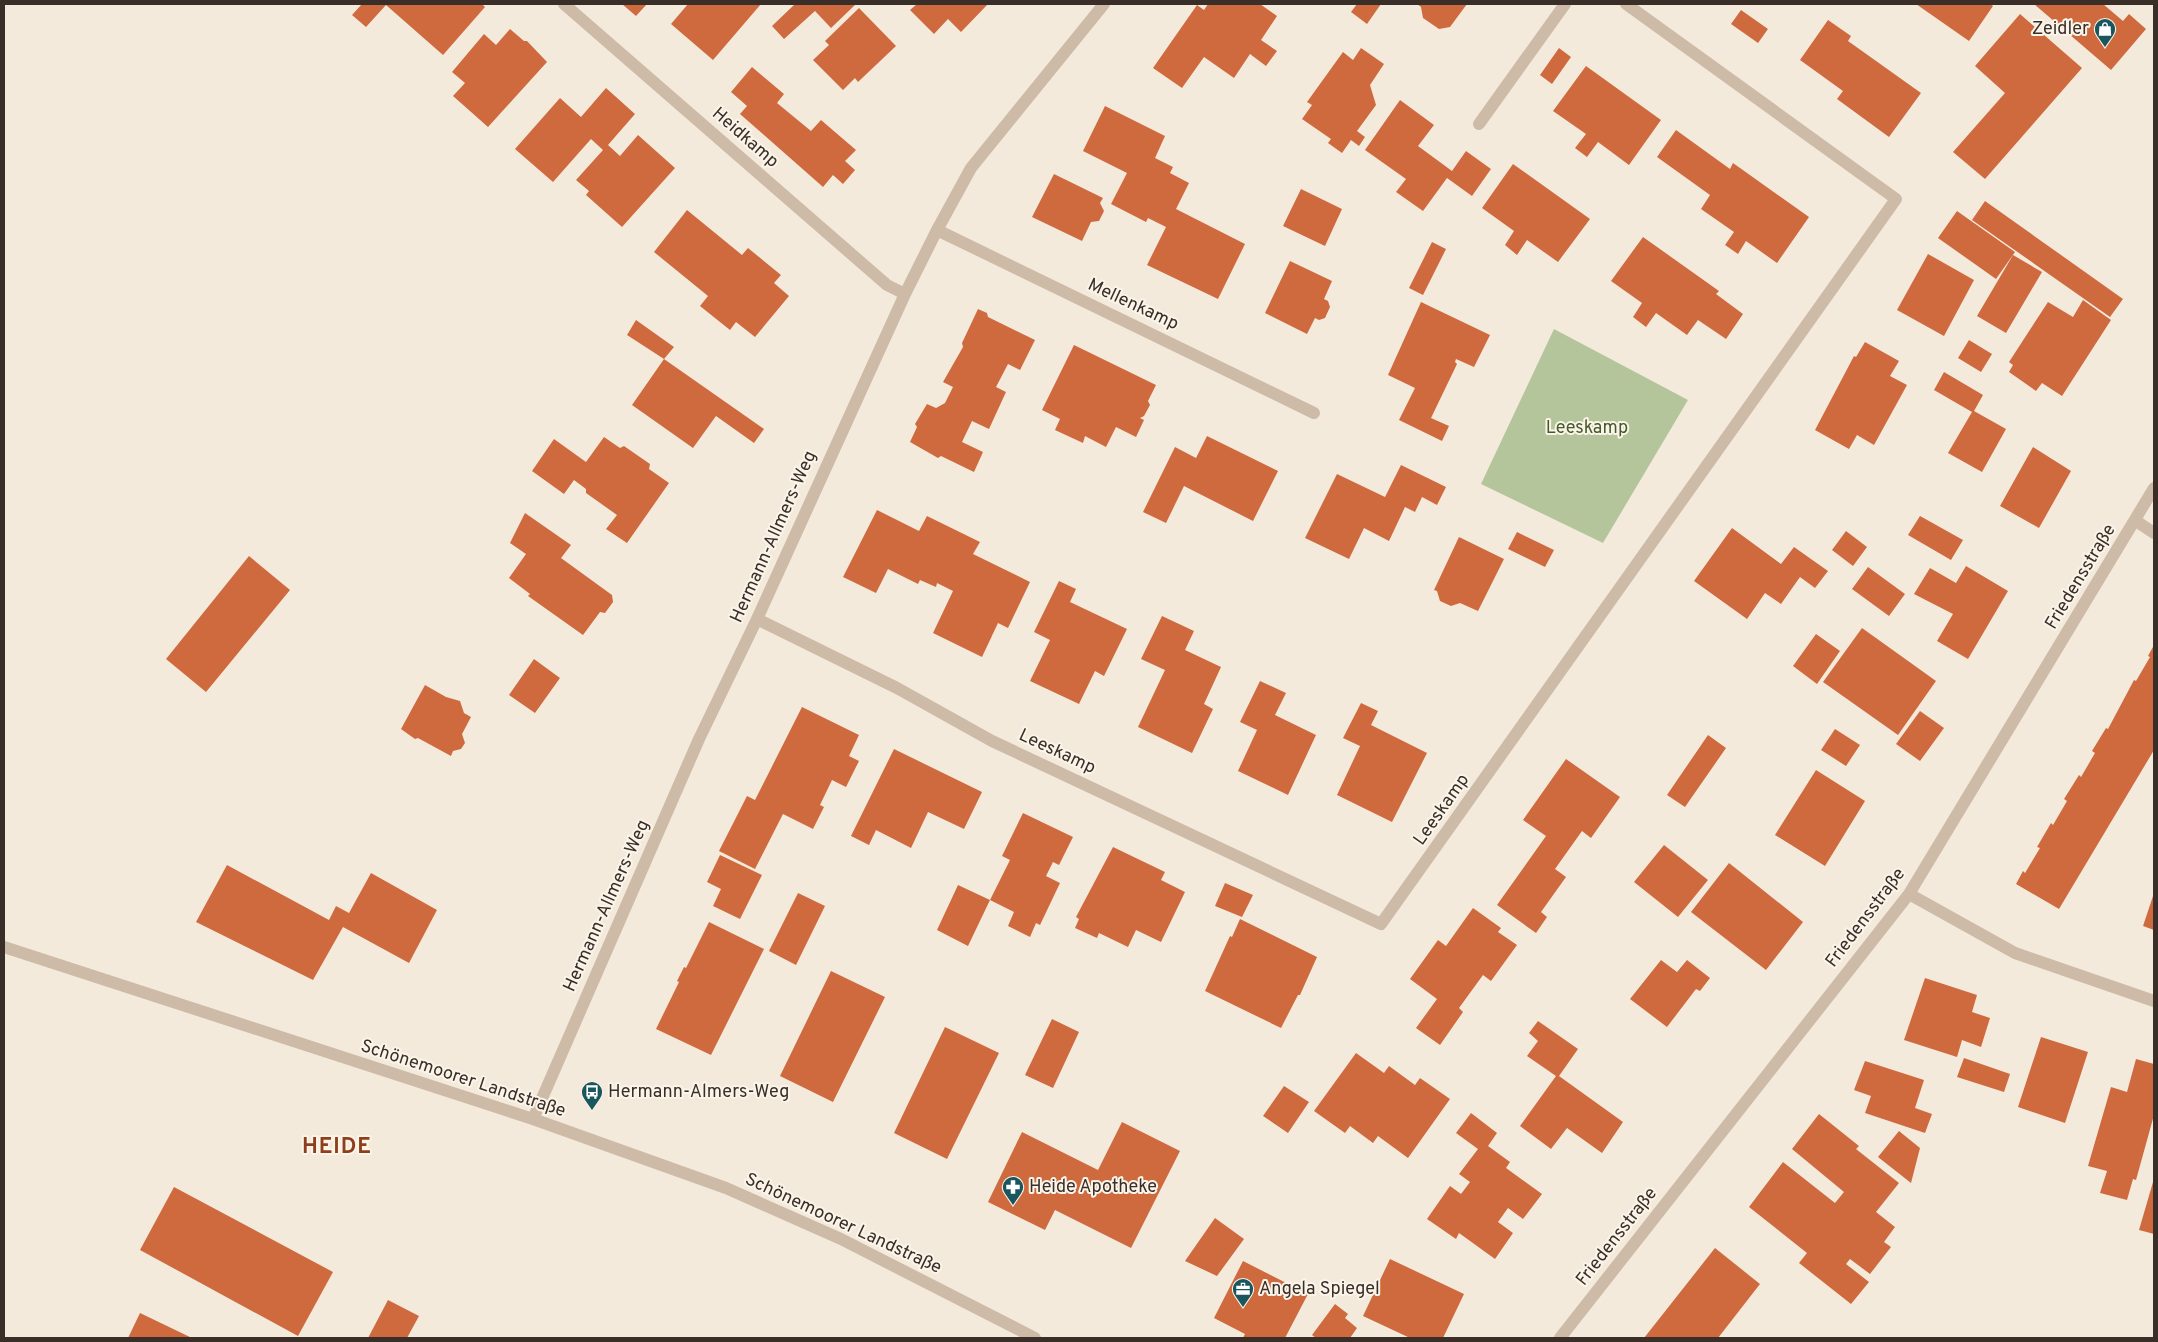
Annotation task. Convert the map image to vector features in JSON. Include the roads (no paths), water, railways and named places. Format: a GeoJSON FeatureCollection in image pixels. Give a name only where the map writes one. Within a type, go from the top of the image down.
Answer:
{"type":"FeatureCollection","features":[{"type":"Feature","properties":{"kind":"street","name":"Heidkamp"},"geometry":{"type":"LineString","coordinates":[[564,4],[887,285],[905,294]]}},
{"type":"Feature","properties":{"kind":"street","name":"Hermann-Allmers-Weg"},"geometry":{"type":"LineString","coordinates":[[533,1118],[699,739],[757,620],[905,294],[937,230],[971,168],[1104,4]]}},
{"type":"Feature","properties":{"kind":"street"},"geometry":{"type":"LineString","coordinates":[[1478,124],[1565,4]]}},
{"type":"Feature","properties":{"kind":"street","name":"Leeskamp"},"geometry":{"type":"LineString","coordinates":[[757,620],[897,688],[992,741],[1381,924],[1896,199],[1626,4]]}},
{"type":"Feature","properties":{"kind":"street","name":"Mellenkamp"},"geometry":{"type":"LineString","coordinates":[[937,230],[1314,412]]}},
{"type":"Feature","properties":{"kind":"street","name":"Friedensstraße"},"geometry":{"type":"LineString","coordinates":[[1560,1338],[1909,894],[2136,521],[2154,488]]}},
{"type":"Feature","properties":{"kind":"street"},"geometry":{"type":"LineString","coordinates":[[2136,521],[2154,533]]}},
{"type":"Feature","properties":{"kind":"street"},"geometry":{"type":"LineString","coordinates":[[1909,894],[2015,953],[2154,1001]]}},
{"type":"Feature","properties":{"kind":"street","name":"Schönemoorer Landstraße"},"geometry":{"type":"LineString","coordinates":[[4,947],[533,1118],[726,1188],[841,1239],[1034,1338]]}},
{"type":"Feature","properties":{"kind":"place","name":"Zeidler"},"geometry":{"type":"Point","coordinates":[2105,48]}},
{"type":"Feature","properties":{"kind":"place","name":"Hermann-Almers-Weg"},"geometry":{"type":"Point","coordinates":[592,1111]}},
{"type":"Feature","properties":{"kind":"place","name":"Heide Apotheke"},"geometry":{"type":"Point","coordinates":[1013,1206]}},
{"type":"Feature","properties":{"kind":"place","name":"Angela Spiegel"},"geometry":{"type":"Point","coordinates":[1243,1308]}},
{"type":"Feature","properties":{"kind":"district","name":"HEIDE"},"geometry":{"type":"Point","coordinates":[337,1147]}}]}
